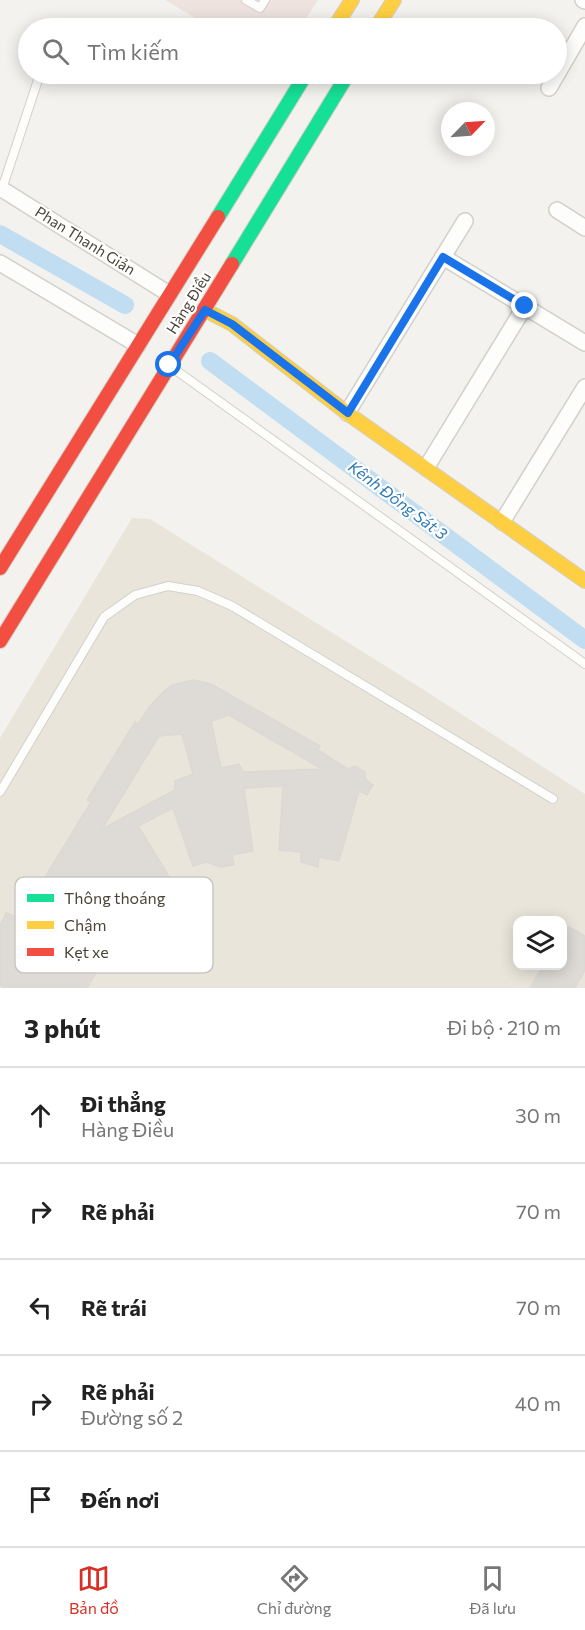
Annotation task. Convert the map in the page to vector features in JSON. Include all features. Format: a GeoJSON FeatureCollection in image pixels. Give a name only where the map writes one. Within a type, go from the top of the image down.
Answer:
{"type":"FeatureCollection","features":[{"type":"Feature","properties":{"kind":"main road"},"geometry":{"type":"LineString","coordinates":[[340,18],[352,0]]}},
{"type":"Feature","properties":{"kind":"main road"},"geometry":{"type":"LineString","coordinates":[[382,18],[394,0]]}},
{"type":"Feature","properties":{"kind":"main road","name":"Hàng Điều"},"geometry":{"type":"LineString","coordinates":[[0,568],[300,84]]}},
{"type":"Feature","properties":{"kind":"main road","name":"Hàng Điều"},"geometry":{"type":"LineString","coordinates":[[0,640],[342,84]]}},
{"type":"Feature","properties":{"kind":"main road"},"geometry":{"type":"LineString","coordinates":[[205,310],[232,324],[348,413],[585,581]]}},
{"type":"Feature","properties":{"kind":"street"},"geometry":{"type":"LineString","coordinates":[[567,57],[585,26]]}},
{"type":"Feature","properties":{"kind":"street"},"geometry":{"type":"LineString","coordinates":[[549,88],[551,84]]}},
{"type":"Feature","properties":{"kind":"street","name":"Phan Thanh Giản"},"geometry":{"type":"LineString","coordinates":[[1,189],[169,294]]}},
{"type":"Feature","properties":{"kind":"street"},"geometry":{"type":"LineString","coordinates":[[557,210],[585,228]]}},
{"type":"Feature","properties":{"kind":"street"},"geometry":{"type":"LineString","coordinates":[[348,413],[465,221]]}},
{"type":"Feature","properties":{"kind":"street"},"geometry":{"type":"LineString","coordinates":[[443,257],[585,343]]}},
{"type":"Feature","properties":{"kind":"street"},"geometry":{"type":"LineString","coordinates":[[0,263],[138,345]]}},
{"type":"Feature","properties":{"kind":"street"},"geometry":{"type":"LineString","coordinates":[[426,468],[525,306]]}},
{"type":"Feature","properties":{"kind":"street"},"geometry":{"type":"LineString","coordinates":[[502,522],[585,387]]}},
{"type":"Feature","properties":{"kind":"lane"},"geometry":{"type":"LineString","coordinates":[[246,0],[260,8],[265,0]]}},
{"type":"Feature","properties":{"kind":"lane"},"geometry":{"type":"LineString","coordinates":[[1,189],[37,84]]}},
{"type":"Feature","properties":{"kind":"lane"},"geometry":{"type":"LineString","coordinates":[[169,365],[585,664]]}},
{"type":"Feature","properties":{"kind":"lane"},"geometry":{"type":"LineString","coordinates":[[0,792],[104,617],[135,595],[168,586],[198,591],[232,606],[553,799]]}},
{"type":"Feature","properties":{"kind":"shaded area"},"geometry":{"type":"Polygon","coordinates":[[[165,0],[318,0],[306,18],[195,18],[165,0]]]}},
{"type":"Feature","properties":{"kind":"shaded area"},"geometry":{"type":"Polygon","coordinates":[[[132,518],[150,519],[424,690],[585,794],[585,988],[0,988],[0,738],[132,518]]]}},
{"type":"Feature","properties":{"kind":"building"},"geometry":{"type":"Polygon","coordinates":[[[193,680],[211,684],[320,746],[318,750],[348,769],[355,766],[365,772],[365,779],[373,785],[367,795],[359,791],[339,861],[319,857],[318,867],[301,862],[301,852],[279,850],[283,786],[244,788],[253,851],[232,855],[234,865],[221,867],[206,862],[193,866],[173,808],[138,826],[169,877],[45,877],[91,802],[87,800],[135,722],[138,724],[164,691],[173,685],[193,680]],[[229,715],[211,721],[221,768],[239,764],[243,772],[322,769],[229,715]],[[182,734],[159,736],[102,829],[175,790],[175,781],[193,774],[182,734]]]}},
{"type":"Feature","properties":{"kind":"building"},"geometry":{"type":"Polygon","coordinates":[[[6,913],[14,916],[15,973],[96,973],[87,988],[5,988],[0,985],[0,926],[6,913]]]}},
{"type":"Feature","properties":{"kind":"building"},"geometry":{"type":"Polygon","coordinates":[[[567,926],[585,936],[585,970],[575,988],[530,988],[541,970],[567,970],[567,926]]]}},
{"type":"Feature","properties":{"kind":"waterway"},"geometry":{"type":"LineString","coordinates":[[0,234],[125,305]]}},
{"type":"Feature","properties":{"kind":"waterway","name":"Kênh Đồng Sát 3"},"geometry":{"type":"LineString","coordinates":[[210,361],[585,640]]}},
{"type":"Feature","properties":{"kind":"traffic: fast"},"geometry":{"type":"LineString","coordinates":[[218,217],[300,84]]}},
{"type":"Feature","properties":{"kind":"traffic: fast"},"geometry":{"type":"LineString","coordinates":[[232,264],[342,84]]}},
{"type":"Feature","properties":{"kind":"traffic: slow"},"geometry":{"type":"LineString","coordinates":[[340,18],[352,0]]}},
{"type":"Feature","properties":{"kind":"traffic: slow"},"geometry":{"type":"LineString","coordinates":[[382,18],[394,0]]}},
{"type":"Feature","properties":{"kind":"traffic: slow"},"geometry":{"type":"LineString","coordinates":[[205,310],[232,324],[347,413],[585,581]]}},
{"type":"Feature","properties":{"kind":"traffic: jam"},"geometry":{"type":"LineString","coordinates":[[0,568],[218,217]]}},
{"type":"Feature","properties":{"kind":"traffic: jam"},"geometry":{"type":"LineString","coordinates":[[0,641],[232,264]]}},
{"type":"Feature","properties":{"kind":"route"},"geometry":{"type":"LineString","coordinates":[[169,365],[205,310],[232,324],[348,413],[443,257],[525,306]]}}]}
